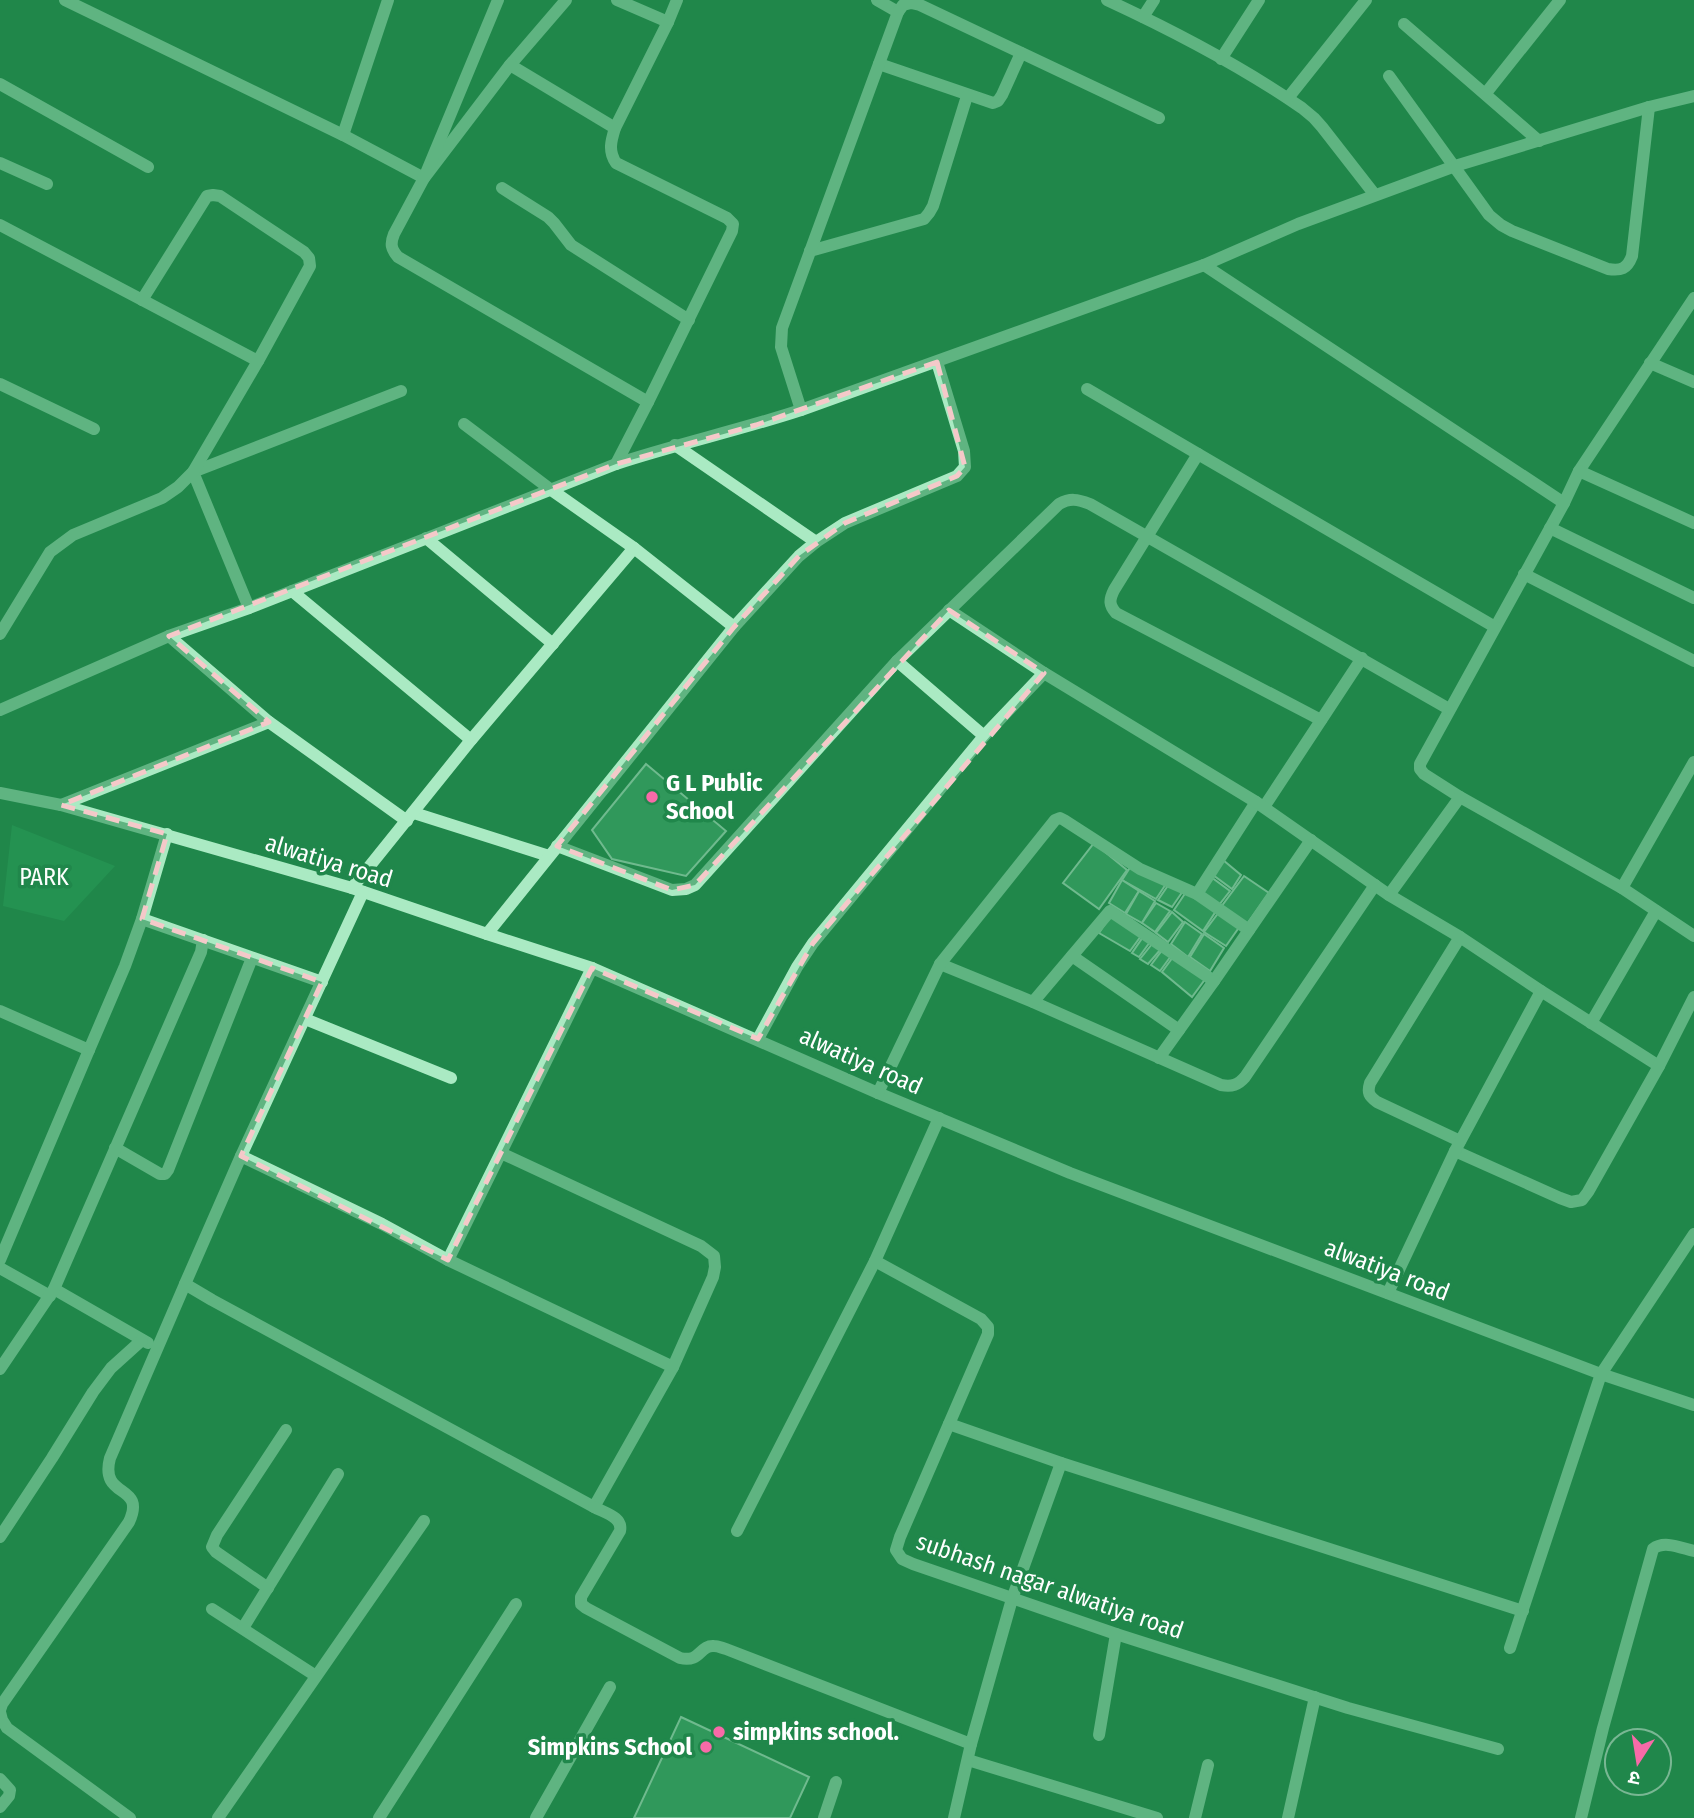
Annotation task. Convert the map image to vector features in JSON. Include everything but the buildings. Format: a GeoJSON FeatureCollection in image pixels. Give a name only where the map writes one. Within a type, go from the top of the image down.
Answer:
{"type":"FeatureCollection","features":[{"type":"Feature","properties":{"kind":"street"},"geometry":{"type":"LineString","coordinates":[[65,0],[343,135],[424,178]]}},
{"type":"Feature","properties":{"kind":"street"},"geometry":{"type":"LineString","coordinates":[[498,0],[424,178],[394,234],[391,243],[393,251],[398,257],[648,402]]}},
{"type":"Feature","properties":{"kind":"street"},"geometry":{"type":"LineString","coordinates":[[424,178],[510,65],[566,0]]}},
{"type":"Feature","properties":{"kind":"street"},"geometry":{"type":"LineString","coordinates":[[618,0],[668,22]]}},
{"type":"Feature","properties":{"kind":"street"},"geometry":{"type":"LineString","coordinates":[[616,464],[730,238],[733,224],[727,218],[616,163],[611,157],[615,128],[677,0]]}},
{"type":"Feature","properties":{"kind":"street"},"geometry":{"type":"LineString","coordinates":[[877,0],[898,12]]}},
{"type":"Feature","properties":{"kind":"street"},"geometry":{"type":"LineString","coordinates":[[1107,0],[1221,59],[1288,98],[1314,118],[1375,195]]}},
{"type":"Feature","properties":{"kind":"street"},"geometry":{"type":"LineString","coordinates":[[1143,17],[1154,0]]}},
{"type":"Feature","properties":{"kind":"street"},"geometry":{"type":"LineString","coordinates":[[1221,59],[1259,0]]}},
{"type":"Feature","properties":{"kind":"street"},"geometry":{"type":"LineString","coordinates":[[1288,98],[1366,0]]}},
{"type":"Feature","properties":{"kind":"street"},"geometry":{"type":"LineString","coordinates":[[1486,93],[1560,0]]}},
{"type":"Feature","properties":{"kind":"street"},"geometry":{"type":"LineString","coordinates":[[343,135],[385,1]]}},
{"type":"Feature","properties":{"kind":"street"},"geometry":{"type":"LineString","coordinates":[[801,410],[781,347],[782,328],[898,12],[903,5],[921,2],[1159,118]]}},
{"type":"Feature","properties":{"kind":"street"},"geometry":{"type":"LineString","coordinates":[[1404,24],[1539,141]]}},
{"type":"Feature","properties":{"kind":"street"},"geometry":{"type":"LineString","coordinates":[[879,64],[993,103],[998,101],[1021,53]]}},
{"type":"Feature","properties":{"kind":"street"},"geometry":{"type":"LineString","coordinates":[[510,65],[615,128]]}},
{"type":"Feature","properties":{"kind":"street"},"geometry":{"type":"LineString","coordinates":[[1389,76],[1489,215],[1512,231],[1608,269],[1619,270],[1629,264],[1632,256],[1649,107]]}},
{"type":"Feature","properties":{"kind":"street"},"geometry":{"type":"LineString","coordinates":[[0,84],[148,167]]}},
{"type":"Feature","properties":{"kind":"street"},"geometry":{"type":"LineString","coordinates":[[0,710],[169,636],[249,608],[616,464],[675,445],[756,425],[937,362],[1204,265],[1298,224],[1455,166],[1692,95]]}},
{"type":"Feature","properties":{"kind":"street"},"geometry":{"type":"LineString","coordinates":[[810,251],[924,219],[933,206],[967,96]]}},
{"type":"Feature","properties":{"kind":"street"},"geometry":{"type":"LineString","coordinates":[[0,163],[47,184]]}},
{"type":"Feature","properties":{"kind":"street"},"geometry":{"type":"LineString","coordinates":[[502,188],[548,217],[571,245],[689,320]]}},
{"type":"Feature","properties":{"kind":"street"},"geometry":{"type":"LineString","coordinates":[[0,634],[50,552],[59,544],[73,535],[162,498],[193,471],[310,266],[309,258],[220,196],[213,195],[207,197],[142,300]]}},
{"type":"Feature","properties":{"kind":"street"},"geometry":{"type":"LineString","coordinates":[[0,225],[258,361]]}},
{"type":"Feature","properties":{"kind":"street"},"geometry":{"type":"LineString","coordinates":[[1204,265],[1564,503]]}},
{"type":"Feature","properties":{"kind":"street"},"geometry":{"type":"LineString","coordinates":[[1694,298],[1579,471],[1420,764],[1424,774],[1460,797],[1622,888],[1694,936]]}},
{"type":"Feature","properties":{"kind":"street"},"geometry":{"type":"LineString","coordinates":[[487,934],[734,627],[799,556],[845,523],[957,476],[965,467],[964,451],[937,362]]}},
{"type":"Feature","properties":{"kind":"street"},"geometry":{"type":"LineString","coordinates":[[1650,363],[1694,382]]}},
{"type":"Feature","properties":{"kind":"street"},"geometry":{"type":"LineString","coordinates":[[0,384],[94,429]]}},
{"type":"Feature","properties":{"kind":"street"},"geometry":{"type":"LineString","coordinates":[[1087,389],[1495,627]]}},
{"type":"Feature","properties":{"kind":"street"},"geometry":{"type":"LineString","coordinates":[[193,471],[401,391]]}},
{"type":"Feature","properties":{"kind":"street"},"geometry":{"type":"LineString","coordinates":[[464,424],[634,548],[734,627]]}},
{"type":"Feature","properties":{"kind":"street"},"geometry":{"type":"LineString","coordinates":[[675,445],[816,542]]}},
{"type":"Feature","properties":{"kind":"street"},"geometry":{"type":"LineString","coordinates":[[1198,454],[1110,598],[1110,607],[1115,613],[1321,720]]}},
{"type":"Feature","properties":{"kind":"street"},"geometry":{"type":"LineString","coordinates":[[193,471],[249,608]]}},
{"type":"Feature","properties":{"kind":"street"},"geometry":{"type":"LineString","coordinates":[[1579,471],[1694,523]]}},
{"type":"Feature","properties":{"kind":"street"},"geometry":{"type":"LineString","coordinates":[[169,636],[270,722],[410,817],[553,851],[672,890],[695,885],[897,661],[1059,504],[1069,498],[1090,504],[1449,709]]}},
{"type":"Feature","properties":{"kind":"street"},"geometry":{"type":"LineString","coordinates":[[1550,528],[1694,598]]}},
{"type":"Feature","properties":{"kind":"street"},"geometry":{"type":"LineString","coordinates":[[426,538],[553,643]]}},
{"type":"Feature","properties":{"kind":"street"},"geometry":{"type":"LineString","coordinates":[[130,1818],[7,1728],[0,1711],[2,1704],[133,1514],[134,1504],[108,1477],[108,1467],[241,1156],[322,982],[358,890],[410,817],[471,740],[634,548]]}},
{"type":"Feature","properties":{"kind":"street"},"geometry":{"type":"LineString","coordinates":[[1524,574],[1694,661]]}},
{"type":"Feature","properties":{"kind":"street"},"geometry":{"type":"LineString","coordinates":[[292,591],[471,740]]}},
{"type":"Feature","properties":{"kind":"street"},"geometry":{"type":"LineString","coordinates":[[948,610],[1044,673],[1260,805],[1389,895],[1460,937],[1659,1066]]}},
{"type":"Feature","properties":{"kind":"street"},"geometry":{"type":"LineString","coordinates":[[1197,894],[1362,658]]}},
{"type":"Feature","properties":{"kind":"street"},"geometry":{"type":"LineString","coordinates":[[897,661],[984,736]]}},
{"type":"Feature","properties":{"kind":"street"},"geometry":{"type":"LineString","coordinates":[[758,1039],[813,943],[984,736],[1044,673]]}},
{"type":"Feature","properties":{"kind":"street"},"geometry":{"type":"LineString","coordinates":[[61,805],[270,722]]}},
{"type":"Feature","properties":{"kind":"street"},"geometry":{"type":"LineString","coordinates":[[1622,888],[1694,762]]}},
{"type":"Feature","properties":{"kind":"street","name":"alwatiya road"},"geometry":{"type":"LineString","coordinates":[[0,793],[61,805],[358,890],[592,968],[878,1093],[1070,1173],[1601,1374],[1694,1405]]}},
{"type":"Feature","properties":{"kind":"street"},"geometry":{"type":"LineString","coordinates":[[1389,895],[1460,797]]}},
{"type":"Feature","properties":{"kind":"street"},"geometry":{"type":"LineString","coordinates":[[878,1093],[940,964],[1055,820],[1064,820],[1140,869],[1197,894],[1249,930]]}},
{"type":"Feature","properties":{"kind":"street"},"geometry":{"type":"LineString","coordinates":[[0,1259],[125,966],[167,834]]}},
{"type":"Feature","properties":{"kind":"street"},"geometry":{"type":"LineString","coordinates":[[1159,1058],[1311,840]]}},
{"type":"Feature","properties":{"kind":"street"},"geometry":{"type":"LineString","coordinates":[[940,964],[1221,1085],[1230,1086],[1238,1084],[1245,1077],[1375,885]]}},
{"type":"Feature","properties":{"kind":"street"},"geometry":{"type":"LineString","coordinates":[[1033,1002],[1110,911],[1214,981]]}},
{"type":"Feature","properties":{"kind":"street"},"geometry":{"type":"LineString","coordinates":[[1591,1023],[1656,911]]}},
{"type":"Feature","properties":{"kind":"street"},"geometry":{"type":"LineString","coordinates":[[142,919],[322,982]]}},
{"type":"Feature","properties":{"kind":"street"},"geometry":{"type":"LineString","coordinates":[[1460,937],[1370,1083],[1370,1097],[1458,1146],[1571,1202],[1582,1200],[1588,1192],[1659,1066],[1694,997]]}},
{"type":"Feature","properties":{"kind":"street"},"geometry":{"type":"LineString","coordinates":[[0,1369],[52,1292],[201,952],[203,940]]}},
{"type":"Feature","properties":{"kind":"street"},"geometry":{"type":"LineString","coordinates":[[1072,956],[1179,1030]]}},
{"type":"Feature","properties":{"kind":"street"},"geometry":{"type":"LineString","coordinates":[[115,1148],[160,1174],[165,1174],[168,1170],[252,958]]}},
{"type":"Feature","properties":{"kind":"street"},"geometry":{"type":"LineString","coordinates":[[448,1260],[592,968]]}},
{"type":"Feature","properties":{"kind":"street"},"geometry":{"type":"LineString","coordinates":[[1388,1293],[1458,1146],[1541,991]]}},
{"type":"Feature","properties":{"kind":"street"},"geometry":{"type":"LineString","coordinates":[[0,1011],[89,1050]]}},
{"type":"Feature","properties":{"kind":"street"},"geometry":{"type":"LineString","coordinates":[[304,1019],[451,1078]]}},
{"type":"Feature","properties":{"kind":"street"},"geometry":{"type":"LineString","coordinates":[[737,1531],[876,1261],[939,1118]]}},
{"type":"Feature","properties":{"kind":"street"},"geometry":{"type":"LineString","coordinates":[[501,1153],[701,1245],[714,1256],[713,1277],[673,1367],[594,1507]]}},
{"type":"Feature","properties":{"kind":"street"},"geometry":{"type":"LineString","coordinates":[[241,1156],[372,1219],[448,1260],[673,1367]]}},
{"type":"Feature","properties":{"kind":"street"},"geometry":{"type":"LineString","coordinates":[[1510,1648],[1601,1374],[1694,1234]]}},
{"type":"Feature","properties":{"kind":"street","name":"subhash nagar alwatiya road"},"geometry":{"type":"LineString","coordinates":[[876,1261],[981,1319],[988,1327],[985,1343],[900,1537],[896,1550],[902,1559],[1116,1634],[1315,1697],[1498,1749]]}},
{"type":"Feature","properties":{"kind":"street"},"geometry":{"type":"LineString","coordinates":[[0,1268],[52,1292],[157,1348]]}},
{"type":"Feature","properties":{"kind":"street"},"geometry":{"type":"LineString","coordinates":[[185,1284],[618,1520],[620,1531],[580,1597],[581,1604],[586,1608],[680,1658],[693,1659],[707,1647],[726,1649],[971,1744]]}},
{"type":"Feature","properties":{"kind":"street"},"geometry":{"type":"LineString","coordinates":[[0,1536],[93,1392],[111,1368],[142,1340]]}},
{"type":"Feature","properties":{"kind":"street"},"geometry":{"type":"LineString","coordinates":[[949,1424],[1061,1463],[1523,1611]]}},
{"type":"Feature","properties":{"kind":"street"},"geometry":{"type":"LineString","coordinates":[[268,1588],[212,1547],[217,1535],[286,1430]]}},
{"type":"Feature","properties":{"kind":"street"},"geometry":{"type":"LineString","coordinates":[[954,1818],[971,1744],[1012,1599],[1061,1463]]}},
{"type":"Feature","properties":{"kind":"street"},"geometry":{"type":"LineString","coordinates":[[243,1628],[338,1474]]}},
{"type":"Feature","properties":{"kind":"street"},"geometry":{"type":"LineString","coordinates":[[218,1818],[424,1521]]}},
{"type":"Feature","properties":{"kind":"street"},"geometry":{"type":"LineString","coordinates":[[1581,1818],[1653,1549],[1659,1544],[1666,1544],[1694,1551]]}},
{"type":"Feature","properties":{"kind":"street"},"geometry":{"type":"LineString","coordinates":[[379,1818],[516,1604]]}},
{"type":"Feature","properties":{"kind":"street"},"geometry":{"type":"LineString","coordinates":[[212,1609],[316,1676]]}},
{"type":"Feature","properties":{"kind":"street"},"geometry":{"type":"LineString","coordinates":[[1099,1735],[1116,1634]]}},
{"type":"Feature","properties":{"kind":"street"},"geometry":{"type":"LineString","coordinates":[[536,1818],[610,1687]]}},
{"type":"Feature","properties":{"kind":"street"},"geometry":{"type":"LineString","coordinates":[[1288,1818],[1315,1697]]}},
{"type":"Feature","properties":{"kind":"street"},"geometry":{"type":"LineString","coordinates":[[968,1759],[1157,1818]]}},
{"type":"Feature","properties":{"kind":"street"},"geometry":{"type":"LineString","coordinates":[[1195,1818],[1208,1765]]}},
{"type":"Feature","properties":{"kind":"street"},"geometry":{"type":"LineString","coordinates":[[0,1779],[10,1790],[9,1796],[0,1807]]}},
{"type":"Feature","properties":{"kind":"street"},"geometry":{"type":"LineString","coordinates":[[824,1818],[836,1782]]}},
{"type":"Feature","properties":{"kind":"highlighted area"},"geometry":{"type":"Polygon","coordinates":[[[937,362],[965,467],[957,476],[845,523],[799,556],[734,627],[557,846],[672,890],[695,885],[949,610],[1044,673],[813,943],[758,1039],[592,968],[448,1260],[241,1156],[322,982],[142,919],[167,834],[61,805],[269,722],[169,636],[616,464],[756,425],[937,362]]]}},
{"type":"Feature","properties":{"kind":"green space","name":"PARK"},"geometry":{"type":"Polygon","coordinates":[[[12,825],[115,866],[64,921],[3,906],[12,825]]]}},
{"type":"Feature","properties":{"kind":"place","name":"G L Public School"},"geometry":{"type":"Point","coordinates":[652,797]}},
{"type":"Feature","properties":{"kind":"place","name":"simpkins school."},"geometry":{"type":"Point","coordinates":[719,1732]}},
{"type":"Feature","properties":{"kind":"place","name":"Simpkins School"},"geometry":{"type":"Point","coordinates":[706,1747]}}]}
